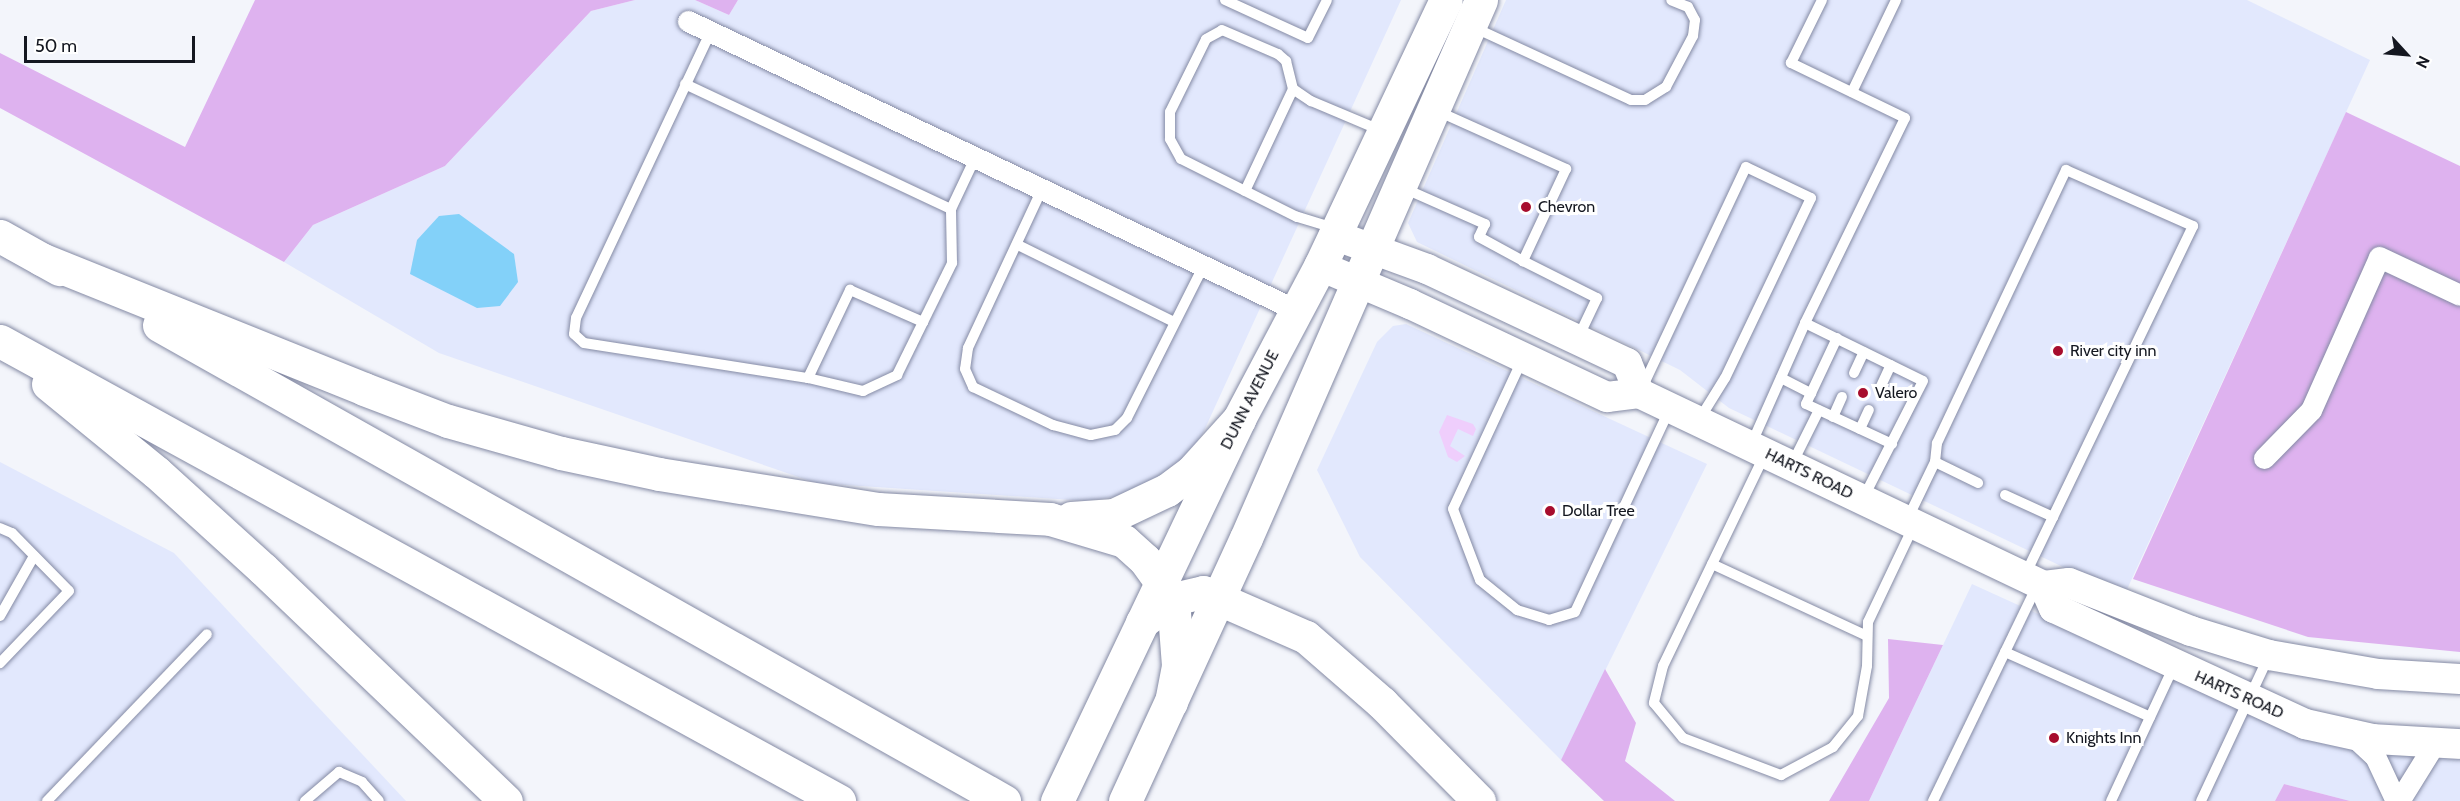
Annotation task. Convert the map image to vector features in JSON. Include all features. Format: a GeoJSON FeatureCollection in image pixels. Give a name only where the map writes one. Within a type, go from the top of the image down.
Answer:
{"type":"FeatureCollection","features":[{"type":"Feature","properties":{"kind":"main road","name":"DUNN AVENUE"},"geometry":{"type":"LineString","coordinates":[[1167,591],[1239,420],[1320,266],[1444,2]]}},
{"type":"Feature","properties":{"kind":"main road"},"geometry":{"type":"LineString","coordinates":[[1125,801],[1219,598],[1398,186],[1476,13]]}},
{"type":"Feature","properties":{"kind":"main road"},"geometry":{"type":"LineString","coordinates":[[0,236],[1004,801]]}},
{"type":"Feature","properties":{"kind":"main road"},"geometry":{"type":"LineString","coordinates":[[41,259],[448,421],[561,453],[659,474],[857,506],[1050,519],[1114,515],[1167,490],[1192,471],[1239,420]]}},
{"type":"Feature","properties":{"kind":"main road"},"geometry":{"type":"LineString","coordinates":[[0,343],[165,480],[463,757],[506,801]]}},
{"type":"Feature","properties":{"kind":"main road"},"geometry":{"type":"LineString","coordinates":[[0,343],[839,801]]}},
{"type":"Feature","properties":{"kind":"main road"},"geometry":{"type":"LineString","coordinates":[[1050,519],[1124,541],[1167,591],[1178,666],[1171,702]]}},
{"type":"Feature","properties":{"kind":"main road"},"geometry":{"type":"LineString","coordinates":[[1167,591],[1203,592],[1306,637],[1382,703],[1479,801]]}},
{"type":"Feature","properties":{"kind":"main road"},"geometry":{"type":"LineString","coordinates":[[1057,801],[1142,622],[1167,591]]}},
{"type":"Feature","properties":{"kind":"street"},"geometry":{"type":"LineString","coordinates":[[688,21],[1043,187],[1296,310]]}},
{"type":"Feature","properties":{"kind":"street"},"geometry":{"type":"LineString","coordinates":[[1320,266],[1355,284],[1410,303],[1607,397],[1640,393],[1627,363],[1427,269],[1372,249],[1335,232]]}},
{"type":"Feature","properties":{"kind":"street"},"geometry":{"type":"LineString","coordinates":[[2264,458],[2311,410],[2379,257],[2460,296]]}},
{"type":"Feature","properties":{"kind":"street","name":"HARTS ROAD"},"geometry":{"type":"LineString","coordinates":[[1640,393],[2036,582],[2069,583],[2191,631],[2269,655],[2378,674],[2460,679]]}},
{"type":"Feature","properties":{"kind":"street","name":"HARTS ROAD"},"geometry":{"type":"LineString","coordinates":[[2036,582],[2054,608],[2248,701],[2305,724],[2351,734],[2448,743]]}},
{"type":"Feature","properties":{"kind":"street"},"geometry":{"type":"LineString","coordinates":[[2351,734],[2375,756],[2398,801],[2448,743]]}},
{"type":"Feature","properties":{"kind":"lane"},"geometry":{"type":"LineString","coordinates":[[1225,0],[1308,38],[1327,0]]}},
{"type":"Feature","properties":{"kind":"lane"},"geometry":{"type":"LineString","coordinates":[[1476,13],[1631,100],[1646,100],[1666,87],[1693,36],[1695,20],[1688,7],[1671,0]]}},
{"type":"Feature","properties":{"kind":"lane"},"geometry":{"type":"LineString","coordinates":[[1822,0],[1791,63],[1905,118],[1780,378],[1769,455],[1712,564],[1663,666],[1654,703],[1683,738],[1781,776],[1833,747],[1858,716],[1868,622],[1935,462],[1937,443],[2066,170],[2193,226],[2053,517],[2036,582],[1933,801]]}},
{"type":"Feature","properties":{"kind":"lane"},"geometry":{"type":"LineString","coordinates":[[1851,92],[1896,0]]}},
{"type":"Feature","properties":{"kind":"lane"},"geometry":{"type":"LineString","coordinates":[[1245,191],[1293,88],[1286,61],[1278,54],[1222,30],[1206,39],[1170,112],[1170,139],[1181,159],[1245,191],[1298,217],[1335,232]]}},
{"type":"Feature","properties":{"kind":"lane"},"geometry":{"type":"LineString","coordinates":[[711,31],[576,318],[574,334],[584,343],[808,378],[863,391],[897,375],[952,263],[951,209],[976,156]]}},
{"type":"Feature","properties":{"kind":"lane"},"geometry":{"type":"LineString","coordinates":[[685,84],[951,209]]}},
{"type":"Feature","properties":{"kind":"lane"},"geometry":{"type":"LineString","coordinates":[[1293,88],[1311,101],[1383,132]]}},
{"type":"Feature","properties":{"kind":"lane"},"geometry":{"type":"LineString","coordinates":[[1432,109],[1566,170],[1523,261]]}},
{"type":"Feature","properties":{"kind":"lane"},"geometry":{"type":"LineString","coordinates":[[1640,393],[1746,167],[1770,177],[1811,198],[1725,378],[1699,421]]}},
{"type":"Feature","properties":{"kind":"lane"},"geometry":{"type":"LineString","coordinates":[[1398,186],[1485,224],[1479,237],[1597,298],[1577,340]]}},
{"type":"Feature","properties":{"kind":"lane"},"geometry":{"type":"LineString","coordinates":[[1043,187],[1018,245],[968,348],[965,369],[972,387],[1053,425],[1091,435],[1115,430],[1127,418],[1204,265]]}},
{"type":"Feature","properties":{"kind":"lane"},"geometry":{"type":"LineString","coordinates":[[1018,245],[1174,322]]}},
{"type":"Feature","properties":{"kind":"lane"},"geometry":{"type":"LineString","coordinates":[[808,378],[850,290],[923,322]]}},
{"type":"Feature","properties":{"kind":"lane"},"geometry":{"type":"LineString","coordinates":[[1805,323],[1923,381],[1862,500]]}},
{"type":"Feature","properties":{"kind":"lane"},"geometry":{"type":"LineString","coordinates":[[1837,338],[1806,404],[1892,444]]}},
{"type":"Feature","properties":{"kind":"lane"},"geometry":{"type":"LineString","coordinates":[[1854,373],[1864,352]]}},
{"type":"Feature","properties":{"kind":"lane"},"geometry":{"type":"LineString","coordinates":[[1523,358],[1453,509],[1480,580],[1517,610],[1548,620],[1575,612],[1670,407]]}},
{"type":"Feature","properties":{"kind":"lane"},"geometry":{"type":"LineString","coordinates":[[1881,386],[1891,365]]}},
{"type":"Feature","properties":{"kind":"lane"},"geometry":{"type":"LineString","coordinates":[[1780,378],[1811,393]]}},
{"type":"Feature","properties":{"kind":"lane"},"geometry":{"type":"LineString","coordinates":[[1833,417],[1842,397]]}},
{"type":"Feature","properties":{"kind":"lane"},"geometry":{"type":"LineString","coordinates":[[1769,455],[1819,410]]}},
{"type":"Feature","properties":{"kind":"lane"},"geometry":{"type":"LineString","coordinates":[[1860,429],[1869,410]]}},
{"type":"Feature","properties":{"kind":"lane"},"geometry":{"type":"LineString","coordinates":[[1935,462],[1978,483]]}},
{"type":"Feature","properties":{"kind":"lane"},"geometry":{"type":"LineString","coordinates":[[2006,495],[2053,517]]}},
{"type":"Feature","properties":{"kind":"lane"},"geometry":{"type":"LineString","coordinates":[[0,528],[12,533],[69,591],[0,663]]}},
{"type":"Feature","properties":{"kind":"lane"},"geometry":{"type":"LineString","coordinates":[[0,616],[34,556]]}},
{"type":"Feature","properties":{"kind":"lane"},"geometry":{"type":"LineString","coordinates":[[1712,564],[1867,636]]}},
{"type":"Feature","properties":{"kind":"lane"},"geometry":{"type":"LineString","coordinates":[[46,801],[207,634]]}},
{"type":"Feature","properties":{"kind":"lane"},"geometry":{"type":"LineString","coordinates":[[2005,652],[2150,717]]}},
{"type":"Feature","properties":{"kind":"lane"},"geometry":{"type":"LineString","coordinates":[[2201,801],[2269,655]]}},
{"type":"Feature","properties":{"kind":"lane"},"geometry":{"type":"LineString","coordinates":[[2111,801],[2174,666]]}},
{"type":"Feature","properties":{"kind":"lane"},"geometry":{"type":"LineString","coordinates":[[305,801],[339,772],[362,782],[379,801]]}},
{"type":"Feature","properties":{"kind":"shaded area"},"geometry":{"type":"Polygon","coordinates":[[[255,0],[635,0],[591,11],[445,166],[313,225],[284,262],[0,108],[0,53],[185,147],[255,0]]]}},
{"type":"Feature","properties":{"kind":"shaded area"},"geometry":{"type":"Polygon","coordinates":[[[635,0],[695,0],[729,15],[738,0],[1401,0],[1203,433],[1186,458],[1165,476],[1130,494],[1087,501],[816,483],[439,353],[284,262],[313,225],[445,166],[591,11],[635,0]]]}},
{"type":"Feature","properties":{"kind":"shaded area"},"geometry":{"type":"Polygon","coordinates":[[[695,0],[738,0],[729,15],[695,0]]]}},
{"type":"Feature","properties":{"kind":"shaded area"},"geometry":{"type":"Polygon","coordinates":[[[1506,0],[2247,0],[2370,60],[2124,596],[1729,408],[1680,370],[1417,242],[1408,223],[1506,0]]]}},
{"type":"Feature","properties":{"kind":"shaded area"},"geometry":{"type":"Polygon","coordinates":[[[2346,112],[2460,166],[2460,652],[2308,637],[2133,579],[2346,112]]]}},
{"type":"Feature","properties":{"kind":"shaded area"},"geometry":{"type":"Polygon","coordinates":[[[1406,324],[1707,464],[1561,760],[1360,557],[1317,470],[1377,342],[1393,326],[1406,324]]]}},
{"type":"Feature","properties":{"kind":"shaded area"},"geometry":{"type":"Polygon","coordinates":[[[1447,415],[1473,424],[1476,429],[1473,436],[1458,429],[1450,446],[1465,456],[1457,462],[1448,457],[1439,432],[1447,415]]]}},
{"type":"Feature","properties":{"kind":"shaded area"},"geometry":{"type":"Polygon","coordinates":[[[0,462],[174,553],[406,801],[0,801],[0,462]]]}},
{"type":"Feature","properties":{"kind":"shaded area"},"geometry":{"type":"Polygon","coordinates":[[[1972,584],[2289,728],[2383,754],[2460,759],[2460,801],[2350,801],[2284,784],[2275,801],[1869,801],[1972,584]]]}},
{"type":"Feature","properties":{"kind":"shaded area"},"geometry":{"type":"Polygon","coordinates":[[[1888,639],[1943,645],[1869,801],[1829,801],[1889,698],[1888,639]]]}},
{"type":"Feature","properties":{"kind":"shaded area"},"geometry":{"type":"Polygon","coordinates":[[[1605,669],[1636,723],[1625,761],[1675,801],[1604,801],[1561,760],[1605,669]]]}},
{"type":"Feature","properties":{"kind":"shaded area"},"geometry":{"type":"Polygon","coordinates":[[[2284,784],[2350,801],[2275,801],[2284,784]]]}},
{"type":"Feature","properties":{"kind":"water"},"geometry":{"type":"Polygon","coordinates":[[[459,214],[514,254],[518,282],[500,306],[477,308],[410,274],[417,240],[439,216],[459,214]]]}},
{"type":"Feature","properties":{"kind":"place","name":"Chevron"},"geometry":{"type":"Point","coordinates":[1526,207]}},
{"type":"Feature","properties":{"kind":"place","name":"River city inn"},"geometry":{"type":"Point","coordinates":[2058,351]}},
{"type":"Feature","properties":{"kind":"place","name":"Valero"},"geometry":{"type":"Point","coordinates":[1863,393]}},
{"type":"Feature","properties":{"kind":"place","name":"Dollar Tree"},"geometry":{"type":"Point","coordinates":[1550,511]}},
{"type":"Feature","properties":{"kind":"place","name":"Knights Inn"},"geometry":{"type":"Point","coordinates":[2054,738]}}]}
